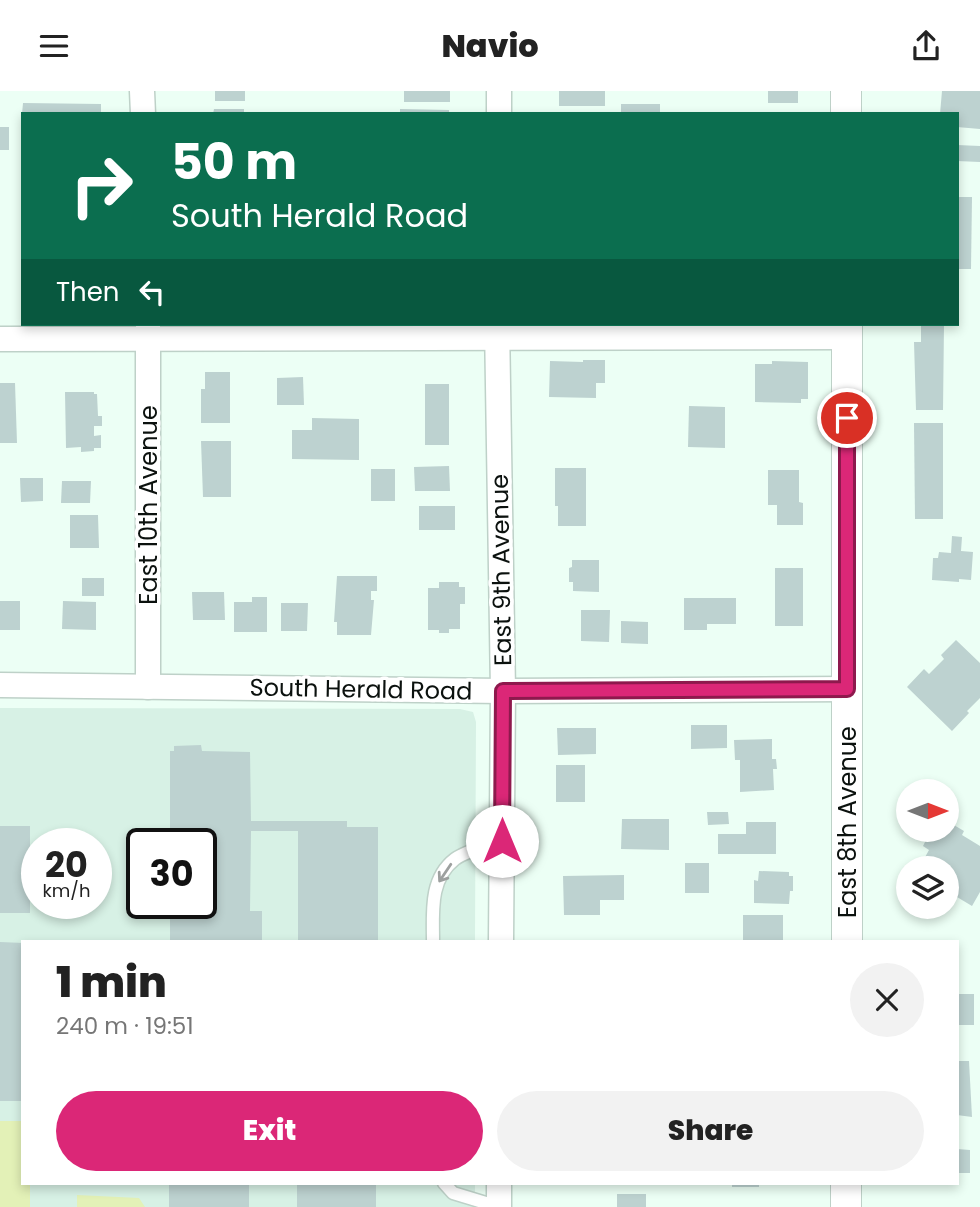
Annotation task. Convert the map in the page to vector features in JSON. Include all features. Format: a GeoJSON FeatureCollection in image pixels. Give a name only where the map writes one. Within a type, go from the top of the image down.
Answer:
{"type":"FeatureCollection","features":[{"type":"Feature","properties":{"kind":"street"},"geometry":{"type":"LineString","coordinates":[[142,91],[143,112]]}},
{"type":"Feature","properties":{"kind":"street"},"geometry":{"type":"LineString","coordinates":[[499,91],[499,112]]}},
{"type":"Feature","properties":{"kind":"street"},"geometry":{"type":"LineString","coordinates":[[846,91],[846,112]]}},
{"type":"Feature","properties":{"kind":"street"},"geometry":{"type":"LineString","coordinates":[[0,339],[148,331],[847,330]]}},
{"type":"Feature","properties":{"kind":"street","name":"East 8th Avenue"},"geometry":{"type":"LineString","coordinates":[[846,940],[847,330]]}},
{"type":"Feature","properties":{"kind":"street","name":"East 10th Avenue"},"geometry":{"type":"LineString","coordinates":[[148,331],[148,687]]}},
{"type":"Feature","properties":{"kind":"street","name":"East 9th Avenue"},"geometry":{"type":"LineString","coordinates":[[497,331],[503,691],[501,940]]}},
{"type":"Feature","properties":{"kind":"street","name":"South Herald Road"},"geometry":{"type":"LineString","coordinates":[[0,685],[503,691],[847,689]]}},
{"type":"Feature","properties":{"kind":"street"},"geometry":{"type":"LineString","coordinates":[[499,1185],[499,1207]]}},
{"type":"Feature","properties":{"kind":"street"},"geometry":{"type":"LineString","coordinates":[[846,1185],[846,1207]]}},
{"type":"Feature","properties":{"kind":"lane"},"geometry":{"type":"LineString","coordinates":[[433,940],[433,895],[442,874],[456,858],[502,841]]}},
{"type":"Feature","properties":{"kind":"lane"},"geometry":{"type":"LineString","coordinates":[[446,1185],[453,1193],[499,1207]]}},
{"type":"Feature","properties":{"kind":"shaded area"},"geometry":{"type":"Polygon","coordinates":[[[0,708],[460,709],[473,712],[476,722],[475,940],[21,940],[21,1185],[475,1185],[475,1207],[0,1207],[0,708]]]}},
{"type":"Feature","properties":{"kind":"green space"},"geometry":{"type":"Polygon","coordinates":[[[0,1121],[21,1121],[21,1185],[30,1185],[30,1207],[0,1207],[0,1121]]]}},
{"type":"Feature","properties":{"kind":"green space"},"geometry":{"type":"Polygon","coordinates":[[[77,1195],[139,1198],[145,1207],[77,1207],[77,1195]]]}},
{"type":"Feature","properties":{"kind":"building"},"geometry":{"type":"Polygon","coordinates":[[[215,91],[245,91],[245,101],[215,101],[215,91]]]}},
{"type":"Feature","properties":{"kind":"building"},"geometry":{"type":"Polygon","coordinates":[[[404,91],[450,91],[450,102],[404,102],[404,91]]]}},
{"type":"Feature","properties":{"kind":"building"},"geometry":{"type":"Polygon","coordinates":[[[559,91],[605,91],[605,106],[559,106],[559,91]]]}},
{"type":"Feature","properties":{"kind":"building"},"geometry":{"type":"Polygon","coordinates":[[[768,91],[798,91],[798,103],[768,103],[768,91]]]}},
{"type":"Feature","properties":{"kind":"building"},"geometry":{"type":"Polygon","coordinates":[[[942,91],[980,91],[980,129],[959,127],[959,112],[940,112],[942,91]]]}},
{"type":"Feature","properties":{"kind":"building"},"geometry":{"type":"Polygon","coordinates":[[[23,103],[101,104],[101,112],[22,112],[23,103]]]}},
{"type":"Feature","properties":{"kind":"building"},"geometry":{"type":"Polygon","coordinates":[[[621,104],[660,104],[660,112],[621,112],[621,104]]]}},
{"type":"Feature","properties":{"kind":"building"},"geometry":{"type":"Polygon","coordinates":[[[214,109],[244,109],[244,112],[213,112],[214,109]]]}},
{"type":"Feature","properties":{"kind":"building"},"geometry":{"type":"Polygon","coordinates":[[[400,109],[449,110],[449,112],[400,112],[400,109]]]}},
{"type":"Feature","properties":{"kind":"building"},"geometry":{"type":"Polygon","coordinates":[[[0,127],[9,127],[9,150],[0,150],[0,127]]]}},
{"type":"Feature","properties":{"kind":"building"},"geometry":{"type":"Polygon","coordinates":[[[959,145],[980,146],[980,162],[959,161],[959,145]]]}},
{"type":"Feature","properties":{"kind":"building"},"geometry":{"type":"Polygon","coordinates":[[[959,197],[972,197],[971,269],[959,269],[959,197]]]}},
{"type":"Feature","properties":{"kind":"building"},"geometry":{"type":"Polygon","coordinates":[[[921,326],[944,326],[943,410],[916,410],[914,342],[921,342],[921,326]]]}},
{"type":"Feature","properties":{"kind":"building"},"geometry":{"type":"Polygon","coordinates":[[[605,360],[605,383],[596,383],[596,398],[549,397],[550,361],[605,360]]]}},
{"type":"Feature","properties":{"kind":"building"},"geometry":{"type":"Polygon","coordinates":[[[772,361],[808,362],[808,399],[801,399],[801,403],[755,402],[755,364],[772,364],[772,361]]]}},
{"type":"Feature","properties":{"kind":"building"},"geometry":{"type":"Polygon","coordinates":[[[205,372],[230,372],[230,423],[201,423],[201,389],[205,389],[205,372]]]}},
{"type":"Feature","properties":{"kind":"building"},"geometry":{"type":"Polygon","coordinates":[[[303,377],[304,405],[277,405],[277,378],[303,377]]]}},
{"type":"Feature","properties":{"kind":"building"},"geometry":{"type":"Polygon","coordinates":[[[0,383],[15,383],[17,443],[0,443],[0,383]]]}},
{"type":"Feature","properties":{"kind":"building"},"geometry":{"type":"Polygon","coordinates":[[[425,384],[449,384],[449,445],[425,445],[425,384]]]}},
{"type":"Feature","properties":{"kind":"building"},"geometry":{"type":"Polygon","coordinates":[[[65,392],[97,394],[98,416],[102,416],[102,426],[94,426],[94,436],[101,435],[101,448],[81,452],[81,447],[66,448],[65,392]]]}},
{"type":"Feature","properties":{"kind":"building"},"geometry":{"type":"Polygon","coordinates":[[[689,406],[725,407],[725,448],[688,447],[689,406]]]}},
{"type":"Feature","properties":{"kind":"building"},"geometry":{"type":"Polygon","coordinates":[[[312,418],[359,419],[359,460],[292,459],[292,430],[312,430],[312,418]]]}},
{"type":"Feature","properties":{"kind":"building"},"geometry":{"type":"Polygon","coordinates":[[[914,423],[943,423],[943,519],[915,519],[914,423]]]}},
{"type":"Feature","properties":{"kind":"building"},"geometry":{"type":"Polygon","coordinates":[[[201,441],[231,441],[231,497],[203,497],[201,441]]]}},
{"type":"Feature","properties":{"kind":"building"},"geometry":{"type":"Polygon","coordinates":[[[449,466],[450,491],[415,491],[414,467],[449,466]]]}},
{"type":"Feature","properties":{"kind":"building"},"geometry":{"type":"Polygon","coordinates":[[[555,468],[586,468],[586,526],[558,526],[555,468]]]}},
{"type":"Feature","properties":{"kind":"building"},"geometry":{"type":"Polygon","coordinates":[[[371,469],[395,469],[395,501],[371,501],[371,469]]]}},
{"type":"Feature","properties":{"kind":"building"},"geometry":{"type":"Polygon","coordinates":[[[768,470],[799,470],[799,502],[803,503],[803,525],[777,525],[777,505],[768,505],[768,470]]]}},
{"type":"Feature","properties":{"kind":"building"},"geometry":{"type":"Polygon","coordinates":[[[20,478],[43,478],[43,501],[21,502],[20,478]]]}},
{"type":"Feature","properties":{"kind":"building"},"geometry":{"type":"Polygon","coordinates":[[[62,481],[91,481],[90,503],[61,503],[62,481]]]}},
{"type":"Feature","properties":{"kind":"building"},"geometry":{"type":"Polygon","coordinates":[[[419,506],[455,506],[455,530],[419,530],[419,506]]]}},
{"type":"Feature","properties":{"kind":"building"},"geometry":{"type":"Polygon","coordinates":[[[70,515],[98,515],[99,548],[70,548],[70,515]]]}},
{"type":"Feature","properties":{"kind":"building"},"geometry":{"type":"Polygon","coordinates":[[[952,536],[962,537],[961,551],[973,552],[971,580],[932,580],[933,558],[938,558],[939,552],[951,553],[952,536]]]}},
{"type":"Feature","properties":{"kind":"building"},"geometry":{"type":"Polygon","coordinates":[[[572,560],[599,560],[599,592],[573,591],[573,582],[569,582],[572,560]]]}},
{"type":"Feature","properties":{"kind":"building"},"geometry":{"type":"Polygon","coordinates":[[[775,568],[803,568],[803,626],[775,626],[775,568]]]}},
{"type":"Feature","properties":{"kind":"building"},"geometry":{"type":"Polygon","coordinates":[[[337,576],[377,576],[377,591],[371,591],[371,600],[374,600],[371,635],[337,635],[337,622],[334,622],[337,576]]]}},
{"type":"Feature","properties":{"kind":"building"},"geometry":{"type":"Polygon","coordinates":[[[82,578],[104,578],[104,596],[82,596],[82,578]]]}},
{"type":"Feature","properties":{"kind":"building"},"geometry":{"type":"Polygon","coordinates":[[[439,582],[459,582],[459,587],[465,587],[465,604],[460,604],[460,629],[449,629],[449,633],[428,630],[428,588],[439,588],[439,582]]]}},
{"type":"Feature","properties":{"kind":"building"},"geometry":{"type":"Polygon","coordinates":[[[192,592],[224,592],[225,620],[193,620],[192,592]]]}},
{"type":"Feature","properties":{"kind":"building"},"geometry":{"type":"Polygon","coordinates":[[[252,597],[267,597],[267,632],[234,632],[234,602],[252,602],[252,597]]]}},
{"type":"Feature","properties":{"kind":"building"},"geometry":{"type":"Polygon","coordinates":[[[684,598],[736,598],[736,624],[707,624],[707,630],[684,630],[684,598]]]}},
{"type":"Feature","properties":{"kind":"building"},"geometry":{"type":"Polygon","coordinates":[[[0,601],[20,601],[20,630],[0,630],[0,601]]]}},
{"type":"Feature","properties":{"kind":"building"},"geometry":{"type":"Polygon","coordinates":[[[63,601],[96,602],[96,630],[62,629],[63,601]]]}},
{"type":"Feature","properties":{"kind":"building"},"geometry":{"type":"Polygon","coordinates":[[[281,603],[308,603],[307,631],[281,631],[281,603]]]}},
{"type":"Feature","properties":{"kind":"building"},"geometry":{"type":"Polygon","coordinates":[[[581,610],[610,610],[609,642],[581,641],[581,610]]]}},
{"type":"Feature","properties":{"kind":"building"},"geometry":{"type":"Polygon","coordinates":[[[621,621],[648,622],[648,644],[621,643],[621,621]]]}},
{"type":"Feature","properties":{"kind":"building"},"geometry":{"type":"Polygon","coordinates":[[[956,640],[980,663],[980,698],[952,731],[907,687],[924,669],[929,674],[944,659],[941,655],[956,640]]]}},
{"type":"Feature","properties":{"kind":"building"},"geometry":{"type":"Polygon","coordinates":[[[691,725],[727,725],[727,748],[691,749],[691,725]]]}},
{"type":"Feature","properties":{"kind":"building"},"geometry":{"type":"Polygon","coordinates":[[[557,728],[596,728],[596,754],[558,755],[557,728]]]}},
{"type":"Feature","properties":{"kind":"building"},"geometry":{"type":"Polygon","coordinates":[[[772,739],[772,759],[776,759],[777,769],[773,769],[774,790],[740,792],[740,760],[735,760],[734,740],[772,739]]]}},
{"type":"Feature","properties":{"kind":"building"},"geometry":{"type":"Polygon","coordinates":[[[201,745],[202,751],[250,752],[251,821],[347,821],[347,827],[378,827],[378,940],[298,940],[298,831],[251,831],[250,911],[262,911],[262,940],[170,940],[170,919],[217,919],[217,828],[170,828],[170,751],[174,751],[174,746],[201,745]]]}},
{"type":"Feature","properties":{"kind":"building"},"geometry":{"type":"Polygon","coordinates":[[[556,765],[585,765],[585,802],[556,802],[556,765]]]}},
{"type":"Feature","properties":{"kind":"building"},"geometry":{"type":"Polygon","coordinates":[[[707,812],[728,812],[729,824],[708,825],[707,812]]]}},
{"type":"Feature","properties":{"kind":"building"},"geometry":{"type":"Polygon","coordinates":[[[622,819],[669,819],[669,850],[621,849],[622,819]]]}},
{"type":"Feature","properties":{"kind":"building"},"geometry":{"type":"Polygon","coordinates":[[[746,822],[776,822],[776,854],[718,854],[718,834],[746,834],[746,822]]]}},
{"type":"Feature","properties":{"kind":"building"},"geometry":{"type":"Polygon","coordinates":[[[0,826],[30,826],[21,828],[21,913],[0,913],[0,826]]]}},
{"type":"Feature","properties":{"kind":"building"},"geometry":{"type":"Polygon","coordinates":[[[959,828],[964,831],[962,835],[980,846],[980,892],[972,906],[959,898],[959,856],[926,856],[929,850],[923,846],[925,842],[959,842],[959,828]]]}},
{"type":"Feature","properties":{"kind":"building"},"geometry":{"type":"Polygon","coordinates":[[[685,863],[709,863],[709,893],[685,893],[685,863]]]}},
{"type":"Feature","properties":{"kind":"building"},"geometry":{"type":"Polygon","coordinates":[[[759,871],[789,872],[789,876],[793,876],[793,891],[790,891],[789,904],[754,903],[754,880],[758,881],[759,871]]]}},
{"type":"Feature","properties":{"kind":"building"},"geometry":{"type":"Polygon","coordinates":[[[624,875],[624,900],[600,900],[600,915],[564,915],[563,876],[624,875]]]}},
{"type":"Feature","properties":{"kind":"building"},"geometry":{"type":"Polygon","coordinates":[[[743,915],[783,915],[783,940],[743,940],[743,915]]]}},
{"type":"Feature","properties":{"kind":"building"},"geometry":{"type":"Polygon","coordinates":[[[0,942],[21,943],[21,1101],[0,1101],[0,942]]]}},
{"type":"Feature","properties":{"kind":"building"},"geometry":{"type":"Polygon","coordinates":[[[959,994],[974,994],[974,1025],[959,1025],[959,994]]]}},
{"type":"Feature","properties":{"kind":"building"},"geometry":{"type":"Polygon","coordinates":[[[959,1061],[969,1061],[972,1117],[959,1115],[959,1061]]]}},
{"type":"Feature","properties":{"kind":"building"},"geometry":{"type":"Polygon","coordinates":[[[959,1149],[970,1150],[970,1173],[959,1173],[959,1149]]]}},
{"type":"Feature","properties":{"kind":"building"},"geometry":{"type":"Polygon","coordinates":[[[169,1185],[249,1185],[249,1207],[169,1207],[169,1185]]]}},
{"type":"Feature","properties":{"kind":"building"},"geometry":{"type":"Polygon","coordinates":[[[297,1185],[376,1185],[376,1207],[297,1207],[297,1185]]]}},
{"type":"Feature","properties":{"kind":"building"},"geometry":{"type":"Polygon","coordinates":[[[732,1185],[759,1185],[759,1187],[732,1185]]]}},
{"type":"Feature","properties":{"kind":"building"},"geometry":{"type":"Polygon","coordinates":[[[617,1194],[646,1194],[646,1207],[617,1207],[617,1194]]]}},
{"type":"Feature","properties":{"kind":"route"},"geometry":{"type":"LineString","coordinates":[[502,841],[503,691],[847,689],[847,418]]}}]}
